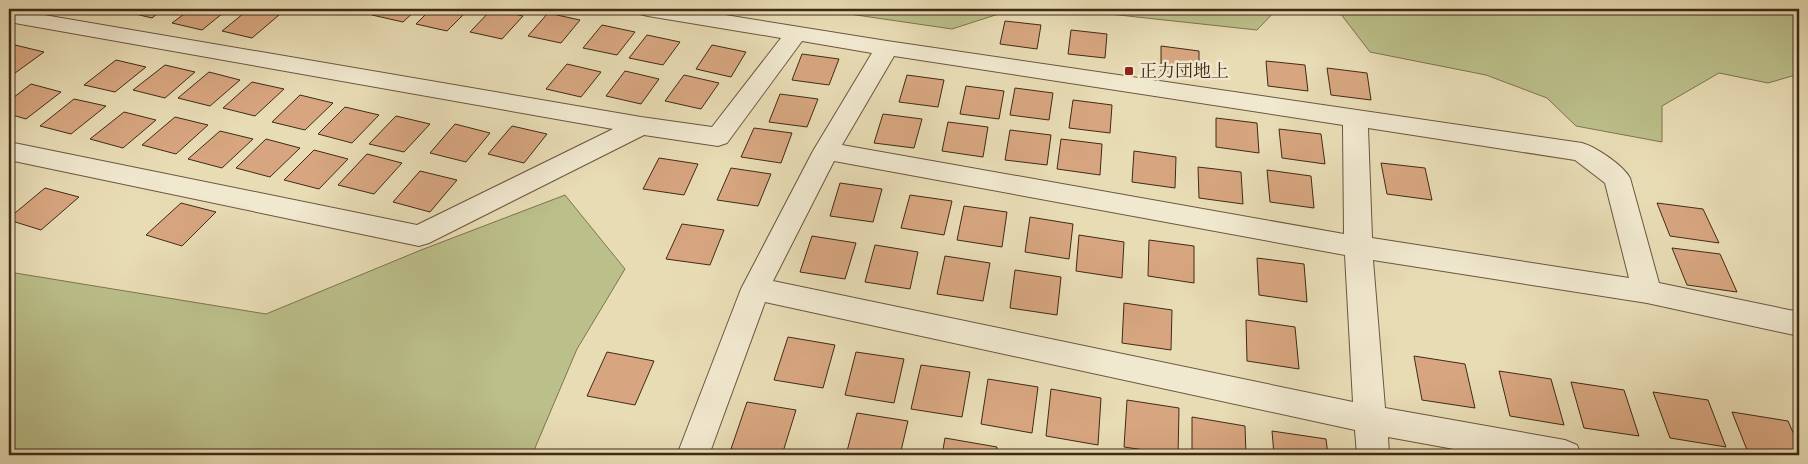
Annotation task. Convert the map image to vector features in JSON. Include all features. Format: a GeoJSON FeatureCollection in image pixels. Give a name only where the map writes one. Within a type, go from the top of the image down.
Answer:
{"type":"FeatureCollection","features":[{"type":"Feature","properties":{"kind":"street"},"geometry":{"type":"LineString","coordinates":[[648,9],[887,48],[1582,152],[1617,178],[1647,292]]}},
{"type":"Feature","properties":{"kind":"street"},"geometry":{"type":"LineString","coordinates":[[9,15],[641,126],[718,137],[797,32]]}},
{"type":"Feature","properties":{"kind":"street"},"geometry":{"type":"LineString","coordinates":[[692,455],[755,289],[826,150],[887,48]]}},
{"type":"Feature","properties":{"kind":"street"},"geometry":{"type":"LineString","coordinates":[[1356,117],[1358,247],[1374,455]]}},
{"type":"Feature","properties":{"kind":"street"},"geometry":{"type":"LineString","coordinates":[[9,151],[419,236],[641,126]]}},
{"type":"Feature","properties":{"kind":"street"},"geometry":{"type":"LineString","coordinates":[[826,150],[1358,247],[1647,292],[1799,324]]}},
{"type":"Feature","properties":{"kind":"street"},"geometry":{"type":"LineString","coordinates":[[755,289],[1372,420],[1565,455]]}},
{"type":"Feature","properties":{"kind":"green space"},"geometry":{"type":"Polygon","coordinates":[[[815,9],[1014,9],[952,29],[815,9]]]}},
{"type":"Feature","properties":{"kind":"green space"},"geometry":{"type":"Polygon","coordinates":[[[1063,9],[1277,9],[1257,30],[1063,9]]]}},
{"type":"Feature","properties":{"kind":"green space"},"geometry":{"type":"Polygon","coordinates":[[[1325,9],[1799,9],[1799,74],[1768,83],[1719,73],[1662,106],[1662,142],[1576,126],[1547,98],[1486,75],[1370,52],[1340,13],[1325,9]]]}},
{"type":"Feature","properties":{"kind":"green space"},"geometry":{"type":"Polygon","coordinates":[[[565,195],[625,269],[577,349],[532,455],[9,455],[9,272],[266,314],[421,250],[565,195]]]}},
{"type":"Feature","properties":{"kind":"building"},"geometry":{"type":"Polygon","coordinates":[[[78,9],[107,9],[100,14],[78,9]]]}},
{"type":"Feature","properties":{"kind":"building"},"geometry":{"type":"Polygon","coordinates":[[[126,9],[163,9],[152,18],[123,11],[126,9]]]}},
{"type":"Feature","properties":{"kind":"building"},"geometry":{"type":"Polygon","coordinates":[[[191,9],[228,9],[202,30],[172,23],[191,9]]]}},
{"type":"Feature","properties":{"kind":"building"},"geometry":{"type":"Polygon","coordinates":[[[249,9],[279,15],[252,38],[222,31],[249,9]]]}},
{"type":"Feature","properties":{"kind":"building"},"geometry":{"type":"Polygon","coordinates":[[[380,9],[417,9],[403,22],[372,15],[380,9]]]}},
{"type":"Feature","properties":{"kind":"building"},"geometry":{"type":"Polygon","coordinates":[[[431,9],[469,9],[447,31],[416,24],[431,9]]]}},
{"type":"Feature","properties":{"kind":"building"},"geometry":{"type":"Polygon","coordinates":[[[492,9],[523,16],[502,39],[470,32],[492,9]]]}},
{"type":"Feature","properties":{"kind":"building"},"geometry":{"type":"Polygon","coordinates":[[[548,13],[580,20],[561,43],[528,36],[548,13]]]}},
{"type":"Feature","properties":{"kind":"building"},"geometry":{"type":"Polygon","coordinates":[[[1005,21],[1041,25],[1037,49],[1000,44],[1005,21]]]}},
{"type":"Feature","properties":{"kind":"building"},"geometry":{"type":"Polygon","coordinates":[[[602,25],[635,32],[617,55],[583,48],[602,25]]]}},
{"type":"Feature","properties":{"kind":"building"},"geometry":{"type":"Polygon","coordinates":[[[1071,30],[1107,34],[1105,58],[1068,54],[1071,30]]]}},
{"type":"Feature","properties":{"kind":"building"},"geometry":{"type":"Polygon","coordinates":[[[647,35],[680,42],[663,65],[629,58],[647,35]]]}},
{"type":"Feature","properties":{"kind":"building"},"geometry":{"type":"Polygon","coordinates":[[[15,45],[44,52],[9,76],[9,49],[15,45]]]}},
{"type":"Feature","properties":{"kind":"building"},"geometry":{"type":"Polygon","coordinates":[[[712,45],[746,52],[731,77],[696,69],[712,45]]]}},
{"type":"Feature","properties":{"kind":"building"},"geometry":{"type":"Polygon","coordinates":[[[1161,46],[1199,51],[1199,76],[1161,71],[1161,46]]]}},
{"type":"Feature","properties":{"kind":"building"},"geometry":{"type":"Polygon","coordinates":[[[802,54],[839,59],[829,85],[792,80],[802,54]]]}},
{"type":"Feature","properties":{"kind":"building"},"geometry":{"type":"Polygon","coordinates":[[[116,60],[146,67],[115,92],[84,85],[116,60]]]}},
{"type":"Feature","properties":{"kind":"building"},"geometry":{"type":"Polygon","coordinates":[[[1266,61],[1305,65],[1308,91],[1268,86],[1266,61]]]}},
{"type":"Feature","properties":{"kind":"building"},"geometry":{"type":"Polygon","coordinates":[[[567,64],[601,72],[581,97],[546,89],[567,64]]]}},
{"type":"Feature","properties":{"kind":"building"},"geometry":{"type":"Polygon","coordinates":[[[165,65],[195,72],[165,98],[133,90],[165,65]]]}},
{"type":"Feature","properties":{"kind":"building"},"geometry":{"type":"Polygon","coordinates":[[[1327,68],[1367,73],[1371,100],[1331,95],[1327,68]]]}},
{"type":"Feature","properties":{"kind":"building"},"geometry":{"type":"Polygon","coordinates":[[[625,71],[659,79],[641,104],[606,96],[625,71]]]}},
{"type":"Feature","properties":{"kind":"building"},"geometry":{"type":"Polygon","coordinates":[[[209,72],[240,80],[210,106],[178,98],[209,72]]]}},
{"type":"Feature","properties":{"kind":"building"},"geometry":{"type":"Polygon","coordinates":[[[684,75],[719,83],[701,109],[665,101],[684,75]]]}},
{"type":"Feature","properties":{"kind":"building"},"geometry":{"type":"Polygon","coordinates":[[[907,75],[944,80],[938,107],[899,102],[907,75]]]}},
{"type":"Feature","properties":{"kind":"building"},"geometry":{"type":"Polygon","coordinates":[[[252,82],[284,89],[255,116],[223,108],[252,82]]]}},
{"type":"Feature","properties":{"kind":"building"},"geometry":{"type":"Polygon","coordinates":[[[31,84],[61,92],[26,119],[9,114],[9,101],[31,84]]]}},
{"type":"Feature","properties":{"kind":"building"},"geometry":{"type":"Polygon","coordinates":[[[966,86],[1004,91],[999,119],[960,114],[966,86]]]}},
{"type":"Feature","properties":{"kind":"building"},"geometry":{"type":"Polygon","coordinates":[[[1015,88],[1053,93],[1049,120],[1010,115],[1015,88]]]}},
{"type":"Feature","properties":{"kind":"building"},"geometry":{"type":"Polygon","coordinates":[[[780,94],[818,99],[807,127],[769,122],[780,94]]]}},
{"type":"Feature","properties":{"kind":"building"},"geometry":{"type":"Polygon","coordinates":[[[300,95],[333,103],[305,130],[272,122],[300,95]]]}},
{"type":"Feature","properties":{"kind":"building"},"geometry":{"type":"Polygon","coordinates":[[[74,99],[106,106],[71,134],[40,126],[74,99]]]}},
{"type":"Feature","properties":{"kind":"building"},"geometry":{"type":"Polygon","coordinates":[[[1073,100],[1112,105],[1110,133],[1069,128],[1073,100]]]}},
{"type":"Feature","properties":{"kind":"building"},"geometry":{"type":"Polygon","coordinates":[[[345,107],[379,115],[352,143],[318,134],[345,107]]]}},
{"type":"Feature","properties":{"kind":"building"},"geometry":{"type":"Polygon","coordinates":[[[124,112],[156,120],[123,148],[90,139],[124,112]]]}},
{"type":"Feature","properties":{"kind":"building"},"geometry":{"type":"Polygon","coordinates":[[[883,114],[922,119],[914,148],[874,143],[883,114]]]}},
{"type":"Feature","properties":{"kind":"building"},"geometry":{"type":"Polygon","coordinates":[[[396,116],[430,124],[404,152],[369,144],[396,116]]]}},
{"type":"Feature","properties":{"kind":"building"},"geometry":{"type":"Polygon","coordinates":[[[175,117],[208,125],[176,154],[142,145],[175,117]]]}},
{"type":"Feature","properties":{"kind":"building"},"geometry":{"type":"Polygon","coordinates":[[[1216,118],[1257,123],[1259,153],[1216,147],[1216,118]]]}},
{"type":"Feature","properties":{"kind":"building"},"geometry":{"type":"Polygon","coordinates":[[[948,122],[988,127],[983,157],[942,151],[948,122]]]}},
{"type":"Feature","properties":{"kind":"building"},"geometry":{"type":"Polygon","coordinates":[[[455,124],[490,133],[466,162],[430,153],[455,124]]]}},
{"type":"Feature","properties":{"kind":"building"},"geometry":{"type":"Polygon","coordinates":[[[512,126],[547,134],[524,163],[488,154],[512,126]]]}},
{"type":"Feature","properties":{"kind":"building"},"geometry":{"type":"Polygon","coordinates":[[[754,128],[792,133],[781,163],[741,157],[754,128]]]}},
{"type":"Feature","properties":{"kind":"building"},"geometry":{"type":"Polygon","coordinates":[[[1279,129],[1321,134],[1325,164],[1282,158],[1279,129]]]}},
{"type":"Feature","properties":{"kind":"building"},"geometry":{"type":"Polygon","coordinates":[[[1010,130],[1051,135],[1047,165],[1005,160],[1010,130]]]}},
{"type":"Feature","properties":{"kind":"building"},"geometry":{"type":"Polygon","coordinates":[[[220,131],[253,139],[222,168],[188,159],[220,131]]]}},
{"type":"Feature","properties":{"kind":"building"},"geometry":{"type":"Polygon","coordinates":[[[266,139],[300,148],[270,177],[236,168],[266,139]]]}},
{"type":"Feature","properties":{"kind":"building"},"geometry":{"type":"Polygon","coordinates":[[[1061,139],[1102,144],[1100,175],[1057,169],[1061,139]]]}},
{"type":"Feature","properties":{"kind":"building"},"geometry":{"type":"Polygon","coordinates":[[[314,150],[348,159],[319,189],[284,180],[314,150]]]}},
{"type":"Feature","properties":{"kind":"building"},"geometry":{"type":"Polygon","coordinates":[[[1134,151],[1176,157],[1175,188],[1132,182],[1134,151]]]}},
{"type":"Feature","properties":{"kind":"building"},"geometry":{"type":"Polygon","coordinates":[[[367,154],[402,163],[374,194],[338,185],[367,154]]]}},
{"type":"Feature","properties":{"kind":"building"},"geometry":{"type":"Polygon","coordinates":[[[659,158],[698,164],[684,195],[643,189],[659,158]]]}},
{"type":"Feature","properties":{"kind":"building"},"geometry":{"type":"Polygon","coordinates":[[[1381,163],[1425,168],[1432,200],[1387,194],[1381,163]]]}},
{"type":"Feature","properties":{"kind":"building"},"geometry":{"type":"Polygon","coordinates":[[[1198,167],[1241,172],[1243,204],[1199,198],[1198,167]]]}},
{"type":"Feature","properties":{"kind":"building"},"geometry":{"type":"Polygon","coordinates":[[[731,168],[771,174],[758,206],[717,200],[731,168]]]}},
{"type":"Feature","properties":{"kind":"building"},"geometry":{"type":"Polygon","coordinates":[[[1267,170],[1311,176],[1314,208],[1270,202],[1267,170]]]}},
{"type":"Feature","properties":{"kind":"building"},"geometry":{"type":"Polygon","coordinates":[[[420,171],[457,180],[430,212],[393,202],[420,171]]]}},
{"type":"Feature","properties":{"kind":"building"},"geometry":{"type":"Polygon","coordinates":[[[840,183],[882,189],[873,222],[830,216],[840,183]]]}},
{"type":"Feature","properties":{"kind":"building"},"geometry":{"type":"Polygon","coordinates":[[[45,188],[79,197],[41,230],[9,220],[9,218],[45,188]]]}},
{"type":"Feature","properties":{"kind":"building"},"geometry":{"type":"Polygon","coordinates":[[[910,195],[952,201],[944,235],[901,228],[910,195]]]}},
{"type":"Feature","properties":{"kind":"building"},"geometry":{"type":"Polygon","coordinates":[[[181,203],[216,212],[182,246],[146,235],[181,203]]]}},
{"type":"Feature","properties":{"kind":"building"},"geometry":{"type":"Polygon","coordinates":[[[1657,203],[1703,209],[1719,243],[1670,236],[1657,203]]]}},
{"type":"Feature","properties":{"kind":"building"},"geometry":{"type":"Polygon","coordinates":[[[964,206],[1007,212],[1002,247],[957,240],[964,206]]]}},
{"type":"Feature","properties":{"kind":"building"},"geometry":{"type":"Polygon","coordinates":[[[1030,217],[1073,224],[1069,259],[1025,252],[1030,217]]]}},
{"type":"Feature","properties":{"kind":"building"},"geometry":{"type":"Polygon","coordinates":[[[682,224],[724,230],[710,265],[666,259],[682,224]]]}},
{"type":"Feature","properties":{"kind":"building"},"geometry":{"type":"Polygon","coordinates":[[[1079,235],[1124,242],[1122,278],[1076,271],[1079,235]]]}},
{"type":"Feature","properties":{"kind":"building"},"geometry":{"type":"Polygon","coordinates":[[[812,236],[856,243],[845,279],[800,272],[812,236]]]}},
{"type":"Feature","properties":{"kind":"building"},"geometry":{"type":"Polygon","coordinates":[[[1149,240],[1194,246],[1194,283],[1148,276],[1149,240]]]}},
{"type":"Feature","properties":{"kind":"building"},"geometry":{"type":"Polygon","coordinates":[[[875,245],[918,252],[910,289],[865,282],[875,245]]]}},
{"type":"Feature","properties":{"kind":"building"},"geometry":{"type":"Polygon","coordinates":[[[1672,248],[1720,254],[1737,292],[1687,285],[1672,248]]]}},
{"type":"Feature","properties":{"kind":"building"},"geometry":{"type":"Polygon","coordinates":[[[945,256],[990,263],[983,301],[937,294],[945,256]]]}},
{"type":"Feature","properties":{"kind":"building"},"geometry":{"type":"Polygon","coordinates":[[[1257,258],[1304,264],[1307,302],[1259,295],[1257,258]]]}},
{"type":"Feature","properties":{"kind":"building"},"geometry":{"type":"Polygon","coordinates":[[[1015,270],[1061,277],[1057,315],[1010,308],[1015,270]]]}},
{"type":"Feature","properties":{"kind":"building"},"geometry":{"type":"Polygon","coordinates":[[[1124,303],[1172,310],[1171,350],[1122,343],[1124,303]]]}},
{"type":"Feature","properties":{"kind":"building"},"geometry":{"type":"Polygon","coordinates":[[[1246,320],[1295,327],[1299,369],[1247,361],[1246,320]]]}},
{"type":"Feature","properties":{"kind":"building"},"geometry":{"type":"Polygon","coordinates":[[[788,337],[835,345],[823,388],[774,380],[788,337]]]}},
{"type":"Feature","properties":{"kind":"building"},"geometry":{"type":"Polygon","coordinates":[[[607,352],[654,361],[635,405],[587,396],[607,352]]]}},
{"type":"Feature","properties":{"kind":"building"},"geometry":{"type":"Polygon","coordinates":[[[856,352],[904,359],[894,403],[845,395],[856,352]]]}},
{"type":"Feature","properties":{"kind":"building"},"geometry":{"type":"Polygon","coordinates":[[[1414,356],[1465,364],[1475,408],[1422,400],[1414,356]]]}},
{"type":"Feature","properties":{"kind":"building"},"geometry":{"type":"Polygon","coordinates":[[[921,365],[970,372],[962,417],[911,409],[921,365]]]}},
{"type":"Feature","properties":{"kind":"building"},"geometry":{"type":"Polygon","coordinates":[[[1499,371],[1551,379],[1564,425],[1510,416],[1499,371]]]}},
{"type":"Feature","properties":{"kind":"building"},"geometry":{"type":"Polygon","coordinates":[[[988,379],[1038,387],[1032,433],[981,424],[988,379]]]}},
{"type":"Feature","properties":{"kind":"building"},"geometry":{"type":"Polygon","coordinates":[[[1571,382],[1624,390],[1639,436],[1584,428],[1571,382]]]}},
{"type":"Feature","properties":{"kind":"building"},"geometry":{"type":"Polygon","coordinates":[[[1051,389],[1101,398],[1098,445],[1046,436],[1051,389]]]}},
{"type":"Feature","properties":{"kind":"building"},"geometry":{"type":"Polygon","coordinates":[[[1653,392],[1708,400],[1726,447],[1670,438],[1653,392]]]}},
{"type":"Feature","properties":{"kind":"building"},"geometry":{"type":"Polygon","coordinates":[[[1127,400],[1179,408],[1178,455],[1124,447],[1127,400]]]}},
{"type":"Feature","properties":{"kind":"building"},"geometry":{"type":"Polygon","coordinates":[[[747,402],[796,410],[782,455],[765,455],[731,449],[747,402]]]}},
{"type":"Feature","properties":{"kind":"building"},"geometry":{"type":"Polygon","coordinates":[[[1732,412],[1788,421],[1799,446],[1799,455],[1749,455],[1732,412]]]}},
{"type":"Feature","properties":{"kind":"building"},"geometry":{"type":"Polygon","coordinates":[[[857,413],[908,421],[900,455],[846,455],[857,413]]]}},
{"type":"Feature","properties":{"kind":"building"},"geometry":{"type":"Polygon","coordinates":[[[1192,417],[1245,426],[1246,455],[1192,455],[1192,417]]]}},
{"type":"Feature","properties":{"kind":"building"},"geometry":{"type":"Polygon","coordinates":[[[1272,431],[1326,439],[1328,455],[1274,455],[1272,431]]]}},
{"type":"Feature","properties":{"kind":"building"},"geometry":{"type":"Polygon","coordinates":[[[945,438],[997,447],[996,455],[942,455],[945,438]]]}},
{"type":"Feature","properties":{"kind":"place","name":"正力団地上"},"geometry":{"type":"Point","coordinates":[1129,71]}}]}
